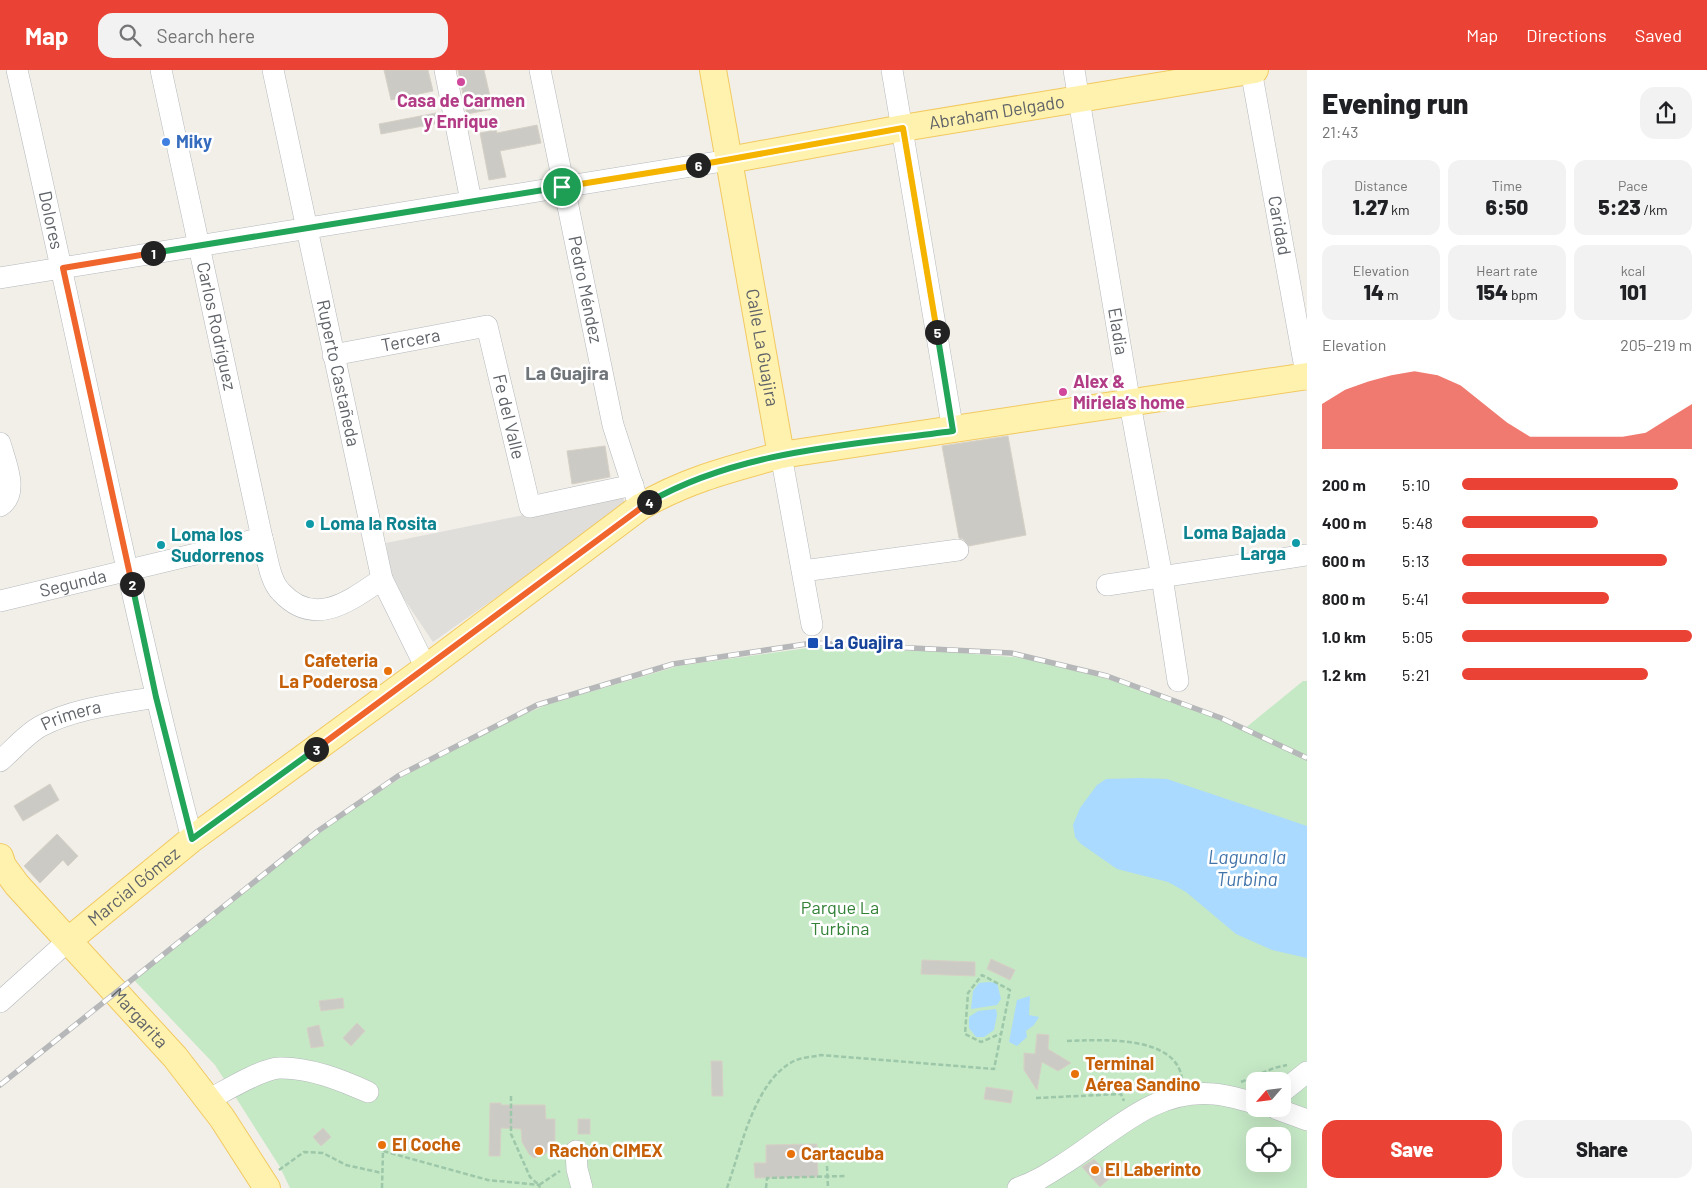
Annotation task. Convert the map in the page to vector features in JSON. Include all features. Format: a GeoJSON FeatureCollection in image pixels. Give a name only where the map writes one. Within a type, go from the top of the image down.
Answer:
{"type":"FeatureCollection","features":[{"type":"Feature","properties":{"kind":"main road","name":"Calle La Guajira"},"geometry":{"type":"LineString","coordinates":[[713,70],[781,455]]}},
{"type":"Feature","properties":{"kind":"main road","name":"Abraham Delgado"},"geometry":{"type":"LineString","coordinates":[[729,160],[903,128],[1252,70]]}},
{"type":"Feature","properties":{"kind":"main road","name":"Marcial Gómez"},"geometry":{"type":"LineString","coordinates":[[69,940],[192,839],[426,668],[636,496],[671,489],[707,475],[781,455],[1307,377]]}},
{"type":"Feature","properties":{"kind":"main road","name":"Margarita"},"geometry":{"type":"LineString","coordinates":[[0,857],[3,866],[17,885],[175,1057],[208,1100],[266,1185]]}},
{"type":"Feature","properties":{"kind":"street","name":"Dolores"},"geometry":{"type":"LineString","coordinates":[[17,70],[63,268],[156,697],[192,839]]}},
{"type":"Feature","properties":{"kind":"street","name":"Carlos Rodríguez"},"geometry":{"type":"LineString","coordinates":[[161,70],[262,538],[275,581],[280,592],[307,610],[327,609],[345,604],[382,579]]}},
{"type":"Feature","properties":{"kind":"street","name":"Ruperto Castañeda"},"geometry":{"type":"LineString","coordinates":[[273,70],[382,579],[426,668]]}},
{"type":"Feature","properties":{"kind":"street"},"geometry":{"type":"LineString","coordinates":[[445,70],[471,202]]}},
{"type":"Feature","properties":{"kind":"street","name":"Pedro Méndez"},"geometry":{"type":"LineString","coordinates":[[540,70],[562,187],[612,425],[636,496]]}},
{"type":"Feature","properties":{"kind":"street"},"geometry":{"type":"LineString","coordinates":[[892,70],[953,431]]}},
{"type":"Feature","properties":{"kind":"street","name":"Eladia"},"geometry":{"type":"LineString","coordinates":[[1074,70],[1130,404],[1162,577],[1178,682]]}},
{"type":"Feature","properties":{"kind":"street","name":"Caridad"},"geometry":{"type":"LineString","coordinates":[[1252,70],[1307,377]]}},
{"type":"Feature","properties":{"kind":"street","name":"Abraham Delgado"},"geometry":{"type":"LineString","coordinates":[[0,278],[729,160]]}},
{"type":"Feature","properties":{"kind":"street","name":"Fe del Valle"},"geometry":{"type":"LineString","coordinates":[[487,326],[530,507],[636,496]]}},
{"type":"Feature","properties":{"kind":"street","name":"Tercera"},"geometry":{"type":"LineString","coordinates":[[333,355],[487,326]]}},
{"type":"Feature","properties":{"kind":"street"},"geometry":{"type":"LineString","coordinates":[[0,444],[11,488],[5,503],[0,506]]}},
{"type":"Feature","properties":{"kind":"street","name":"Calle La Guajira"},"geometry":{"type":"LineString","coordinates":[[781,455],[812,625]]}},
{"type":"Feature","properties":{"kind":"street","name":"Segunda"},"geometry":{"type":"LineString","coordinates":[[0,601],[262,538]]}},
{"type":"Feature","properties":{"kind":"street"},"geometry":{"type":"LineString","coordinates":[[803,570],[958,550]]}},
{"type":"Feature","properties":{"kind":"street"},"geometry":{"type":"LineString","coordinates":[[1107,585],[1307,555]]}},
{"type":"Feature","properties":{"kind":"street","name":"Primera"},"geometry":{"type":"LineString","coordinates":[[0,761],[39,727],[59,718],[86,710],[156,697]]}},
{"type":"Feature","properties":{"kind":"street","name":"Marcial Gómez"},"geometry":{"type":"LineString","coordinates":[[0,1002],[69,940]]}},
{"type":"Feature","properties":{"kind":"street"},"geometry":{"type":"LineString","coordinates":[[208,1100],[250,1078],[278,1068],[332,1075],[368,1092]]}},
{"type":"Feature","properties":{"kind":"street"},"geometry":{"type":"LineString","coordinates":[[1291,1080],[1299,1069]]}},
{"type":"Feature","properties":{"kind":"street"},"geometry":{"type":"LineString","coordinates":[[1018,1188],[1031,1184],[1076,1157],[1131,1116],[1168,1098],[1215,1094],[1246,1102]]}},
{"type":"Feature","properties":{"kind":"street"},"geometry":{"type":"LineString","coordinates":[[1291,1114],[1307,1120]]}},
{"type":"Feature","properties":{"kind":"street"},"geometry":{"type":"LineString","coordinates":[[572,1159],[582,1188]]}},
{"type":"Feature","properties":{"kind":"path"},"geometry":{"type":"LineString","coordinates":[[727,1188],[760,1095],[774,1076],[794,1061],[821,1054],[994,1069],[1002,1033],[1010,990],[982,975],[968,993],[965,1034],[981,1042],[1002,1033]]}},
{"type":"Feature","properties":{"kind":"path"},"geometry":{"type":"LineString","coordinates":[[1067,1041],[1137,1042],[1161,1050],[1173,1061],[1181,1074],[1183,1096]]}},
{"type":"Feature","properties":{"kind":"path"},"geometry":{"type":"LineString","coordinates":[[1215,1094],[1286,1064],[1299,1069]]}},
{"type":"Feature","properties":{"kind":"path"},"geometry":{"type":"LineString","coordinates":[[1036,1098],[1121,1094],[1131,1116]]}},
{"type":"Feature","properties":{"kind":"path"},"geometry":{"type":"LineString","coordinates":[[511,1096],[511,1134],[530,1177],[540,1186]]}},
{"type":"Feature","properties":{"kind":"path"},"geometry":{"type":"LineString","coordinates":[[382,1188],[383,1151],[488,1180],[540,1186],[572,1159]]}},
{"type":"Feature","properties":{"kind":"path"},"geometry":{"type":"LineString","coordinates":[[266,1185],[304,1152],[323,1153],[346,1165],[382,1173]]}},
{"type":"Feature","properties":{"kind":"path"},"geometry":{"type":"LineString","coordinates":[[827,1166],[828,1188]]}},
{"type":"Feature","properties":{"kind":"path"},"geometry":{"type":"LineString","coordinates":[[766,1188],[767,1178],[846,1176]]}},
{"type":"Feature","properties":{"kind":"shaded area"},"geometry":{"type":"Polygon","coordinates":[[[622,495],[626,506],[433,642],[392,581],[386,543],[622,495]]]}},
{"type":"Feature","properties":{"kind":"green space","name":"Parque La Turbina"},"geometry":{"type":"Polygon","coordinates":[[[815,647],[949,652],[1025,658],[1115,681],[1188,707],[1243,730],[1303,681],[1307,681],[1307,1188],[290,1188],[280,1167],[215,1065],[134,980],[340,817],[404,776],[511,720],[546,705],[678,666],[815,647]]]}},
{"type":"Feature","properties":{"kind":"water","name":"Laguna la Turbina"},"geometry":{"type":"Polygon","coordinates":[[[1106,779],[1167,779],[1307,826],[1307,958],[1272,950],[1236,934],[1186,892],[1168,882],[1117,869],[1081,844],[1075,837],[1073,825],[1080,808],[1097,785],[1106,779]]]}},
{"type":"Feature","properties":{"kind":"water"},"geometry":{"type":"Polygon","coordinates":[[[979,983],[997,983],[1001,999],[997,1005],[971,1009],[973,991],[979,983]]]}},
{"type":"Feature","properties":{"kind":"water"},"geometry":{"type":"Polygon","coordinates":[[[1030,996],[1029,1015],[1039,1017],[1034,1025],[1026,1031],[1027,1037],[1017,1046],[1009,1042],[1017,1000],[1030,996]]]}},
{"type":"Feature","properties":{"kind":"water"},"geometry":{"type":"Polygon","coordinates":[[[996,1009],[997,1015],[994,1030],[984,1037],[976,1037],[969,1028],[969,1017],[978,1011],[996,1009]]]}},
{"type":"Feature","properties":{"kind":"building"},"geometry":{"type":"Polygon","coordinates":[[[384,70],[428,70],[433,91],[391,100],[384,70]]]}},
{"type":"Feature","properties":{"kind":"building"},"geometry":{"type":"Polygon","coordinates":[[[458,70],[484,70],[493,109],[467,114],[458,70]]]}},
{"type":"Feature","properties":{"kind":"building"},"geometry":{"type":"Polygon","coordinates":[[[436,113],[439,123],[381,134],[379,124],[436,113]]]}},
{"type":"Feature","properties":{"kind":"building"},"geometry":{"type":"Polygon","coordinates":[[[537,125],[541,143],[500,151],[506,177],[489,180],[480,133],[496,130],[497,133],[537,125]]]}},
{"type":"Feature","properties":{"kind":"building"},"geometry":{"type":"Polygon","coordinates":[[[1008,436],[1026,535],[969,546],[963,539],[959,538],[942,446],[1008,436]]]}},
{"type":"Feature","properties":{"kind":"building"},"geometry":{"type":"Polygon","coordinates":[[[605,446],[610,477],[572,484],[567,451],[605,446]]]}},
{"type":"Feature","properties":{"kind":"building"},"geometry":{"type":"Polygon","coordinates":[[[50,784],[59,800],[23,821],[14,806],[50,784]]]}},
{"type":"Feature","properties":{"kind":"building"},"geometry":{"type":"Polygon","coordinates":[[[57,834],[78,856],[68,866],[63,860],[40,883],[24,866],[57,834]]]}},
{"type":"Feature","properties":{"kind":"building"},"geometry":{"type":"Polygon","coordinates":[[[991,959],[1015,970],[1010,980],[987,969],[991,959]]]}},
{"type":"Feature","properties":{"kind":"building"},"geometry":{"type":"Polygon","coordinates":[[[922,960],[975,962],[975,976],[921,974],[922,960]]]}},
{"type":"Feature","properties":{"kind":"building"},"geometry":{"type":"Polygon","coordinates":[[[343,998],[344,1008],[321,1011],[319,1001],[343,998]]]}},
{"type":"Feature","properties":{"kind":"building"},"geometry":{"type":"Polygon","coordinates":[[[357,1023],[365,1031],[351,1046],[343,1038],[357,1023]]]}},
{"type":"Feature","properties":{"kind":"building"},"geometry":{"type":"Polygon","coordinates":[[[319,1025],[324,1046],[311,1048],[307,1028],[319,1025]]]}},
{"type":"Feature","properties":{"kind":"building"},"geometry":{"type":"Polygon","coordinates":[[[1037,1034],[1049,1035],[1048,1049],[1071,1063],[1058,1071],[1042,1062],[1037,1090],[1024,1070],[1024,1053],[1035,1054],[1037,1034]]]}},
{"type":"Feature","properties":{"kind":"building"},"geometry":{"type":"Polygon","coordinates":[[[711,1061],[722,1061],[723,1096],[712,1096],[711,1061]]]}},
{"type":"Feature","properties":{"kind":"building"},"geometry":{"type":"Polygon","coordinates":[[[986,1087],[1013,1091],[1011,1103],[984,1099],[986,1087]]]}},
{"type":"Feature","properties":{"kind":"building"},"geometry":{"type":"Polygon","coordinates":[[[490,1103],[501,1103],[501,1105],[545,1105],[546,1119],[555,1119],[555,1142],[545,1154],[534,1158],[529,1154],[522,1142],[521,1129],[501,1128],[500,1156],[489,1156],[490,1103]]]}},
{"type":"Feature","properties":{"kind":"building"},"geometry":{"type":"Polygon","coordinates":[[[578,1119],[590,1119],[590,1134],[578,1134],[578,1119]]]}},
{"type":"Feature","properties":{"kind":"building"},"geometry":{"type":"Polygon","coordinates":[[[323,1128],[331,1137],[321,1146],[313,1137],[323,1128]]]}},
{"type":"Feature","properties":{"kind":"building","name":"Cartacuba"},"geometry":{"type":"Polygon","coordinates":[[[817,1144],[818,1177],[755,1178],[754,1163],[766,1163],[766,1145],[817,1144]]]}},
{"type":"Feature","properties":{"kind":"building","name":"El Laberinto"},"geometry":{"type":"Polygon","coordinates":[[[1094,1159],[1111,1177],[1100,1187],[1082,1167],[1094,1159]]]}},
{"type":"Feature","properties":{"kind":"railway"},"geometry":{"type":"LineString","coordinates":[[0,1085],[318,831],[398,776],[537,705],[673,664],[813,643],[1011,653],[1107,676],[1221,718],[1307,758]]}},
{"type":"Feature","properties":{"kind":"place","name":"Casa de Carmen y Enrique"},"geometry":{"type":"Point","coordinates":[461,82]}},
{"type":"Feature","properties":{"kind":"place","name":"Miky"},"geometry":{"type":"Point","coordinates":[166,142]}},
{"type":"Feature","properties":{"kind":"place","name":"Alex & Miriela’s home"},"geometry":{"type":"Point","coordinates":[1063,392]}},
{"type":"Feature","properties":{"kind":"place","name":"Loma la Rosita"},"geometry":{"type":"Point","coordinates":[310,524]}},
{"type":"Feature","properties":{"kind":"place","name":"Loma Bajada Larga"},"geometry":{"type":"Point","coordinates":[1296,543]}},
{"type":"Feature","properties":{"kind":"place","name":"Loma los Sudorrenos"},"geometry":{"type":"Point","coordinates":[161,545]}},
{"type":"Feature","properties":{"kind":"place","name":"La Guajira"},"geometry":{"type":"Point","coordinates":[813,643]}},
{"type":"Feature","properties":{"kind":"place","name":"Cafeteria La Poderosa"},"geometry":{"type":"Point","coordinates":[388,671]}},
{"type":"Feature","properties":{"kind":"place","name":"Terminal Aérea Sandino"},"geometry":{"type":"Point","coordinates":[1075,1074]}},
{"type":"Feature","properties":{"kind":"place","name":"El Coche"},"geometry":{"type":"Point","coordinates":[382,1145]}},
{"type":"Feature","properties":{"kind":"place","name":"Rachón CIMEX"},"geometry":{"type":"Point","coordinates":[539,1151]}},
{"type":"Feature","properties":{"kind":"place","name":"Cartacuba"},"geometry":{"type":"Point","coordinates":[791,1154]}},
{"type":"Feature","properties":{"kind":"place","name":"El Laberinto"},"geometry":{"type":"Point","coordinates":[1095,1170]}},
{"type":"Feature","properties":{"kind":"district","name":"La Guajira"},"geometry":{"type":"Point","coordinates":[567,373]}},
{"type":"Feature","properties":{"kind":"route"},"geometry":{"type":"LineString","coordinates":[[903,128],[953,431],[781,455],[707,475],[671,489],[640,507],[426,668],[192,839],[156,697],[63,268],[562,187],[729,160],[903,128]]}}]}
